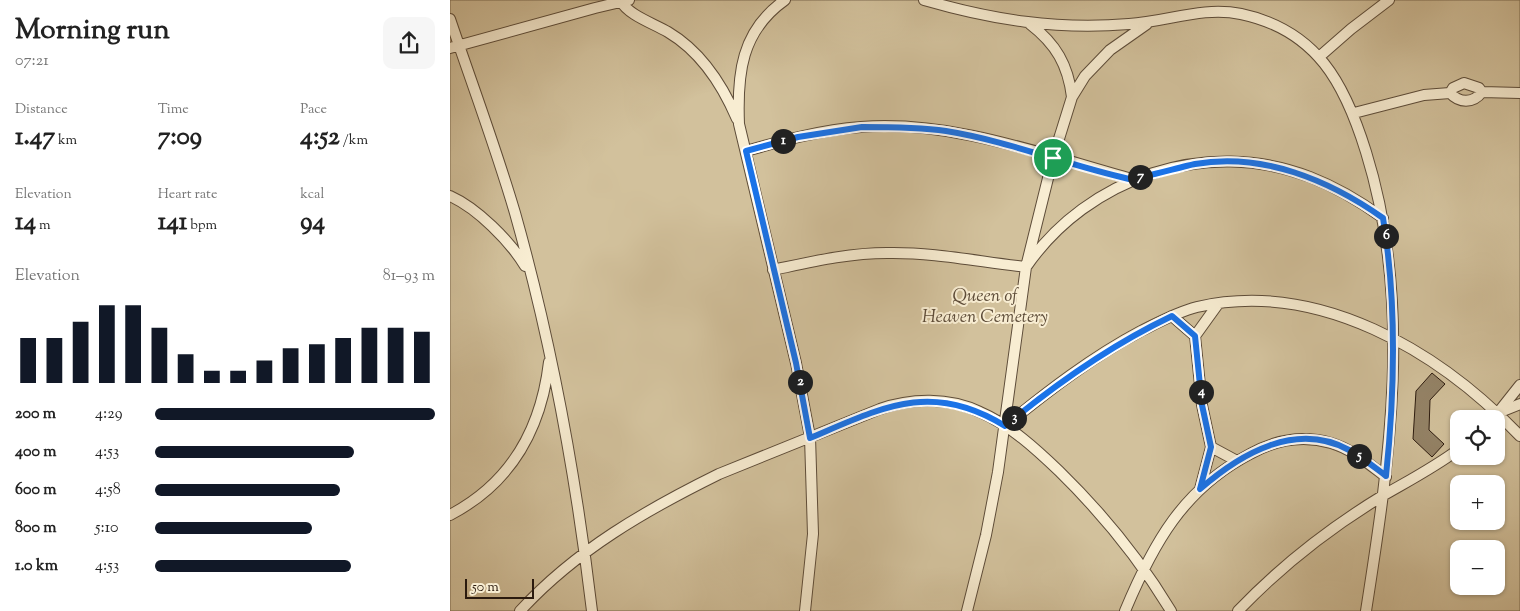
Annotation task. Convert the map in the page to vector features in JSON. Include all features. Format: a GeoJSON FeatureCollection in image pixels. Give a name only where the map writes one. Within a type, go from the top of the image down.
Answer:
{"type":"FeatureCollection","features":[{"type":"Feature","properties":{"kind":"lane"},"geometry":{"type":"LineString","coordinates":[[454,46],[623,0],[626,8],[669,32],[694,52],[715,77],[740,124]]}},
{"type":"Feature","properties":{"kind":"lane"},"geometry":{"type":"LineString","coordinates":[[785,0],[758,25],[744,54],[740,71],[740,124],[800,381],[810,438],[813,534],[804,611]]}},
{"type":"Feature","properties":{"kind":"lane"},"geometry":{"type":"LineString","coordinates":[[924,0],[971,14],[1030,23],[1102,26],[1150,22],[1205,12],[1239,14],[1274,25],[1304,45],[1319,57],[1337,80],[1354,113],[1376,186],[1383,218],[1391,274],[1394,340],[1392,410],[1384,496],[1366,611]]}},
{"type":"Feature","properties":{"kind":"lane"},"geometry":{"type":"LineString","coordinates":[[1319,57],[1351,29],[1389,0]]}},
{"type":"Feature","properties":{"kind":"lane"},"geometry":{"type":"LineString","coordinates":[[450,19],[454,46],[499,158],[532,278],[550,354],[568,446],[592,611]]}},
{"type":"Feature","properties":{"kind":"lane"},"geometry":{"type":"LineString","coordinates":[[967,611],[986,534],[1005,426],[1016,327],[1026,267],[1053,158],[1072,97],[1085,76],[1110,50],[1138,28],[1150,22]]}},
{"type":"Feature","properties":{"kind":"lane"},"geometry":{"type":"LineString","coordinates":[[1030,23],[1059,52],[1067,72],[1072,97]]}},
{"type":"Feature","properties":{"kind":"lane"},"geometry":{"type":"LineString","coordinates":[[1354,113],[1424,95],[1450,93],[1458,85],[1464,83],[1479,88],[1482,92],[1520,93]]}},
{"type":"Feature","properties":{"kind":"lane"},"geometry":{"type":"LineString","coordinates":[[1450,93],[1456,99],[1468,101],[1478,97],[1482,92]]}},
{"type":"Feature","properties":{"kind":"lane"},"geometry":{"type":"LineString","coordinates":[[746,151],[822,132],[862,127],[900,127],[967,135],[1132,180]]}},
{"type":"Feature","properties":{"kind":"lane"},"geometry":{"type":"LineString","coordinates":[[1026,267],[1037,251],[1065,223],[1099,198],[1132,180],[1196,163],[1212,161],[1249,162],[1310,177],[1343,193],[1383,218]]}},
{"type":"Feature","properties":{"kind":"lane"},"geometry":{"type":"LineString","coordinates":[[450,196],[468,206],[502,238],[519,256],[532,278]]}},
{"type":"Feature","properties":{"kind":"lane"},"geometry":{"type":"LineString","coordinates":[[773,270],[842,256],[887,253],[907,253],[1026,267]]}},
{"type":"Feature","properties":{"kind":"lane"},"geometry":{"type":"LineString","coordinates":[[1005,426],[1072,373],[1128,338],[1172,316],[1196,308],[1218,304],[1271,301],[1310,307],[1349,318],[1394,340],[1436,364],[1489,410]]}},
{"type":"Feature","properties":{"kind":"lane"},"geometry":{"type":"LineString","coordinates":[[1200,489],[1211,447],[1202,405],[1195,336],[1218,304]]}},
{"type":"Feature","properties":{"kind":"lane"},"geometry":{"type":"LineString","coordinates":[[1172,316],[1195,336]]}},
{"type":"Feature","properties":{"kind":"lane"},"geometry":{"type":"LineString","coordinates":[[450,516],[470,505],[488,491],[520,453],[531,433],[539,410],[547,380],[550,354]]}},
{"type":"Feature","properties":{"kind":"lane"},"geometry":{"type":"LineString","coordinates":[[1501,410],[1520,385]]}},
{"type":"Feature","properties":{"kind":"lane"},"geometry":{"type":"LineString","coordinates":[[520,611],[555,577],[585,553],[635,518],[694,486],[719,474],[885,408],[915,401],[941,402],[967,407],[980,412],[1005,426],[1035,449],[1079,490],[1112,526],[1144,568],[1171,611]]}},
{"type":"Feature","properties":{"kind":"lane"},"geometry":{"type":"LineString","coordinates":[[1505,412],[1520,404]]}},
{"type":"Feature","properties":{"kind":"lane"},"geometry":{"type":"LineString","coordinates":[[1505,424],[1520,436]]}},
{"type":"Feature","properties":{"kind":"lane"},"geometry":{"type":"LineString","coordinates":[[1124,611],[1156,544],[1181,508],[1220,472],[1262,447],[1302,438],[1317,440],[1348,449],[1386,476]]}},
{"type":"Feature","properties":{"kind":"lane"},"geometry":{"type":"LineString","coordinates":[[1211,447],[1237,461]]}},
{"type":"Feature","properties":{"kind":"lane"},"geometry":{"type":"LineString","coordinates":[[1238,611],[1272,577],[1309,547],[1384,496],[1450,455]]}},
{"type":"Feature","properties":{"kind":"green space","name":"Queen of Heaven Cemetery"},"geometry":{"type":"Polygon","coordinates":[[[450,0],[1520,0],[1520,611],[450,611],[450,0]]]}},
{"type":"Feature","properties":{"kind":"building"},"geometry":{"type":"Polygon","coordinates":[[[1432,373],[1445,384],[1430,400],[1429,430],[1444,444],[1432,457],[1413,439],[1416,391],[1432,373]]]}},
{"type":"Feature","properties":{"kind":"route"},"geometry":{"type":"LineString","coordinates":[[862,127],[900,127],[922,128],[967,135],[1053,158],[1132,180],[1144,175],[1196,163],[1212,161],[1249,162],[1310,177],[1331,186],[1367,206],[1383,218],[1391,274],[1394,340],[1392,410],[1386,476],[1348,449],[1332,443],[1302,438],[1262,447],[1220,472],[1200,489],[1211,447],[1202,405],[1195,336],[1172,316],[1128,338],[1072,373],[1005,426],[967,407],[941,402],[915,401],[880,409],[810,438],[796,363],[746,151],[822,132],[862,127]]}}]}
